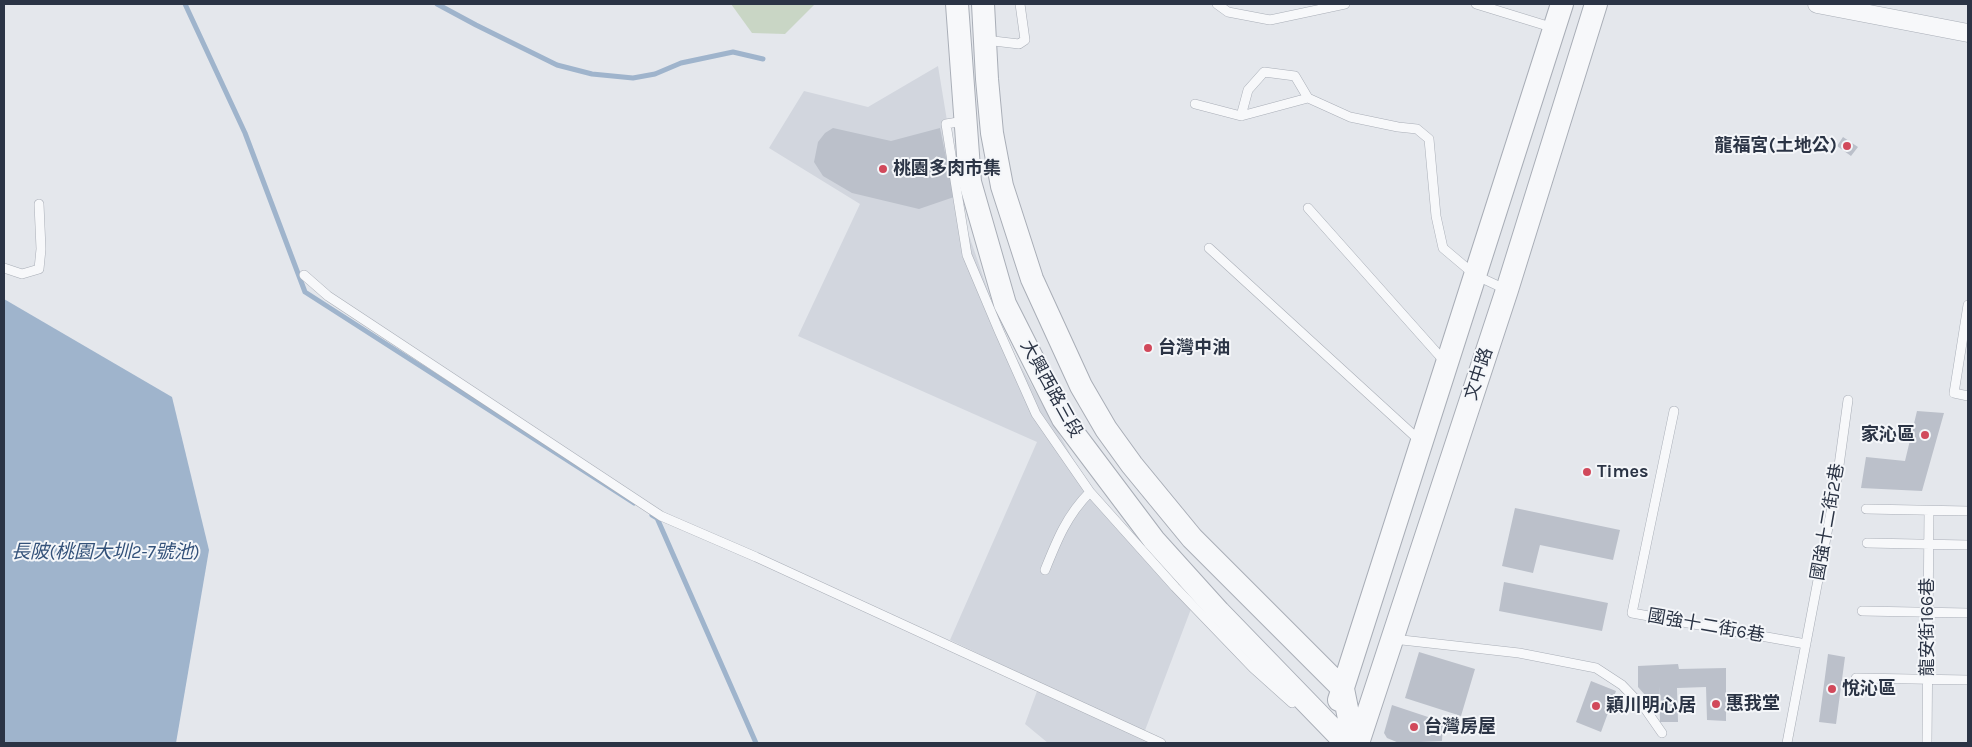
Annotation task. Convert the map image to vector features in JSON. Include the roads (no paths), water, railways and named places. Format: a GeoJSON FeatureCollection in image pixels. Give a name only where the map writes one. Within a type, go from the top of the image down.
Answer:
{"type":"FeatureCollection","features":[{"type":"Feature","properties":{"kind":"street","name":"大興西路三段"},"geometry":{"type":"LineString","coordinates":[[957,4],[966,79],[964,122],[970,182],[1005,304],[1063,419],[1154,540],[1219,612],[1310,704],[1327,735],[1346,743]]}},
{"type":"Feature","properties":{"kind":"street","name":"大興西路三段"},"geometry":{"type":"LineString","coordinates":[[985,4],[981,48],[992,133],[1002,186],[1032,279],[1081,386],[1106,429],[1132,465],[1192,538],[1343,689]]}},
{"type":"Feature","properties":{"kind":"street","name":"文中路"},"geometry":{"type":"LineString","coordinates":[[1327,735],[1562,4]]}},
{"type":"Feature","properties":{"kind":"street","name":"文中路"},"geometry":{"type":"LineString","coordinates":[[1358,743],[1507,290],[1596,4]]}},
{"type":"Feature","properties":{"kind":"street"},"geometry":{"type":"LineString","coordinates":[[1817,4],[1968,33]]}},
{"type":"Feature","properties":{"kind":"street"},"geometry":{"type":"LineString","coordinates":[[1343,689],[1354,743]]}},
{"type":"Feature","properties":{"kind":"lane"},"geometry":{"type":"LineString","coordinates":[[948,4],[966,79]]}},
{"type":"Feature","properties":{"kind":"lane"},"geometry":{"type":"LineString","coordinates":[[981,48],[1019,44],[1025,40],[1020,4]]}},
{"type":"Feature","properties":{"kind":"lane"},"geometry":{"type":"LineString","coordinates":[[1217,4],[1228,12],[1270,20],[1345,4]]}},
{"type":"Feature","properties":{"kind":"lane"},"geometry":{"type":"LineString","coordinates":[[1482,5],[1554,28]]}},
{"type":"Feature","properties":{"kind":"lane"},"geometry":{"type":"LineString","coordinates":[[1241,116],[1248,90],[1264,72],[1295,76],[1308,98],[1350,117],[1417,129],[1429,139],[1436,216],[1443,248],[1475,275],[1507,290]]}},
{"type":"Feature","properties":{"kind":"lane"},"geometry":{"type":"LineString","coordinates":[[1194,104],[1241,116],[1308,98]]}},
{"type":"Feature","properties":{"kind":"lane"},"geometry":{"type":"LineString","coordinates":[[964,122],[946,124],[968,255],[1036,414],[1090,492],[1175,587],[1254,668],[1292,703],[1310,704]]}},
{"type":"Feature","properties":{"kind":"lane"},"geometry":{"type":"LineString","coordinates":[[4,268],[22,274],[39,269],[41,249],[39,204]]}},
{"type":"Feature","properties":{"kind":"lane"},"geometry":{"type":"LineString","coordinates":[[1308,208],[1447,364]]}},
{"type":"Feature","properties":{"kind":"lane"},"geometry":{"type":"LineString","coordinates":[[1209,248],[1422,442]]}},
{"type":"Feature","properties":{"kind":"lane"},"geometry":{"type":"LineString","coordinates":[[304,274],[328,296],[661,516],[756,557],[1161,743]]}},
{"type":"Feature","properties":{"kind":"lane"},"geometry":{"type":"LineString","coordinates":[[1968,305],[1954,393],[1968,396]]}},
{"type":"Feature","properties":{"kind":"lane","name":"國強十二街2巷"},"geometry":{"type":"LineString","coordinates":[[1787,743],[1837,480],[1848,400]]}},
{"type":"Feature","properties":{"kind":"lane","name":"國強十二街6巷"},"geometry":{"type":"LineString","coordinates":[[1674,411],[1632,613],[1806,644]]}},
{"type":"Feature","properties":{"kind":"lane"},"geometry":{"type":"LineString","coordinates":[[1045,570],[1057,540],[1076,506],[1090,492]]}},
{"type":"Feature","properties":{"kind":"lane"},"geometry":{"type":"LineString","coordinates":[[1866,509],[1968,511]]}},
{"type":"Feature","properties":{"kind":"lane","name":"龍安街166巷"},"geometry":{"type":"LineString","coordinates":[[1927,743],[1929,511]]}},
{"type":"Feature","properties":{"kind":"lane"},"geometry":{"type":"LineString","coordinates":[[1867,543],[1968,544]]}},
{"type":"Feature","properties":{"kind":"lane"},"geometry":{"type":"LineString","coordinates":[[1862,611],[1968,613]]}},
{"type":"Feature","properties":{"kind":"lane"},"geometry":{"type":"LineString","coordinates":[[1392,639],[1519,653],[1596,668],[1622,685],[1646,710],[1662,733]]}},
{"type":"Feature","properties":{"kind":"lane"},"geometry":{"type":"LineString","coordinates":[[1856,678],[1968,680]]}},
{"type":"Feature","properties":{"kind":"water","name":"長陂(桃園大圳2-7號池)"},"geometry":{"type":"Polygon","coordinates":[[[4,299],[172,397],[209,550],[176,743],[4,743],[4,299]]]}},
{"type":"Feature","properties":{"kind":"waterway"},"geometry":{"type":"LineString","coordinates":[[185,4],[245,133],[305,292],[634,503]]}},
{"type":"Feature","properties":{"kind":"waterway"},"geometry":{"type":"LineString","coordinates":[[437,4],[557,65],[592,74],[633,78],[655,74],[681,63],[733,52],[763,59]]}},
{"type":"Feature","properties":{"kind":"waterway"},"geometry":{"type":"LineString","coordinates":[[652,515],[657,518],[756,743]]}},
{"type":"Feature","properties":{"kind":"place","name":"龍福宮(土地公)"},"geometry":{"type":"Point","coordinates":[1847,146]}},
{"type":"Feature","properties":{"kind":"place","name":"桃園多肉市集"},"geometry":{"type":"Point","coordinates":[883,169]}},
{"type":"Feature","properties":{"kind":"place","name":"台灣中油"},"geometry":{"type":"Point","coordinates":[1148,348]}},
{"type":"Feature","properties":{"kind":"place","name":"家沁區"},"geometry":{"type":"Point","coordinates":[1925,435]}},
{"type":"Feature","properties":{"kind":"place","name":"Times"},"geometry":{"type":"Point","coordinates":[1587,472]}},
{"type":"Feature","properties":{"kind":"place","name":"悅沁區"},"geometry":{"type":"Point","coordinates":[1832,689]}},
{"type":"Feature","properties":{"kind":"place","name":"惠我堂"},"geometry":{"type":"Point","coordinates":[1716,704]}},
{"type":"Feature","properties":{"kind":"place","name":"穎川明心居"},"geometry":{"type":"Point","coordinates":[1596,706]}},
{"type":"Feature","properties":{"kind":"place","name":"台灣房屋"},"geometry":{"type":"Point","coordinates":[1414,727]}}]}
